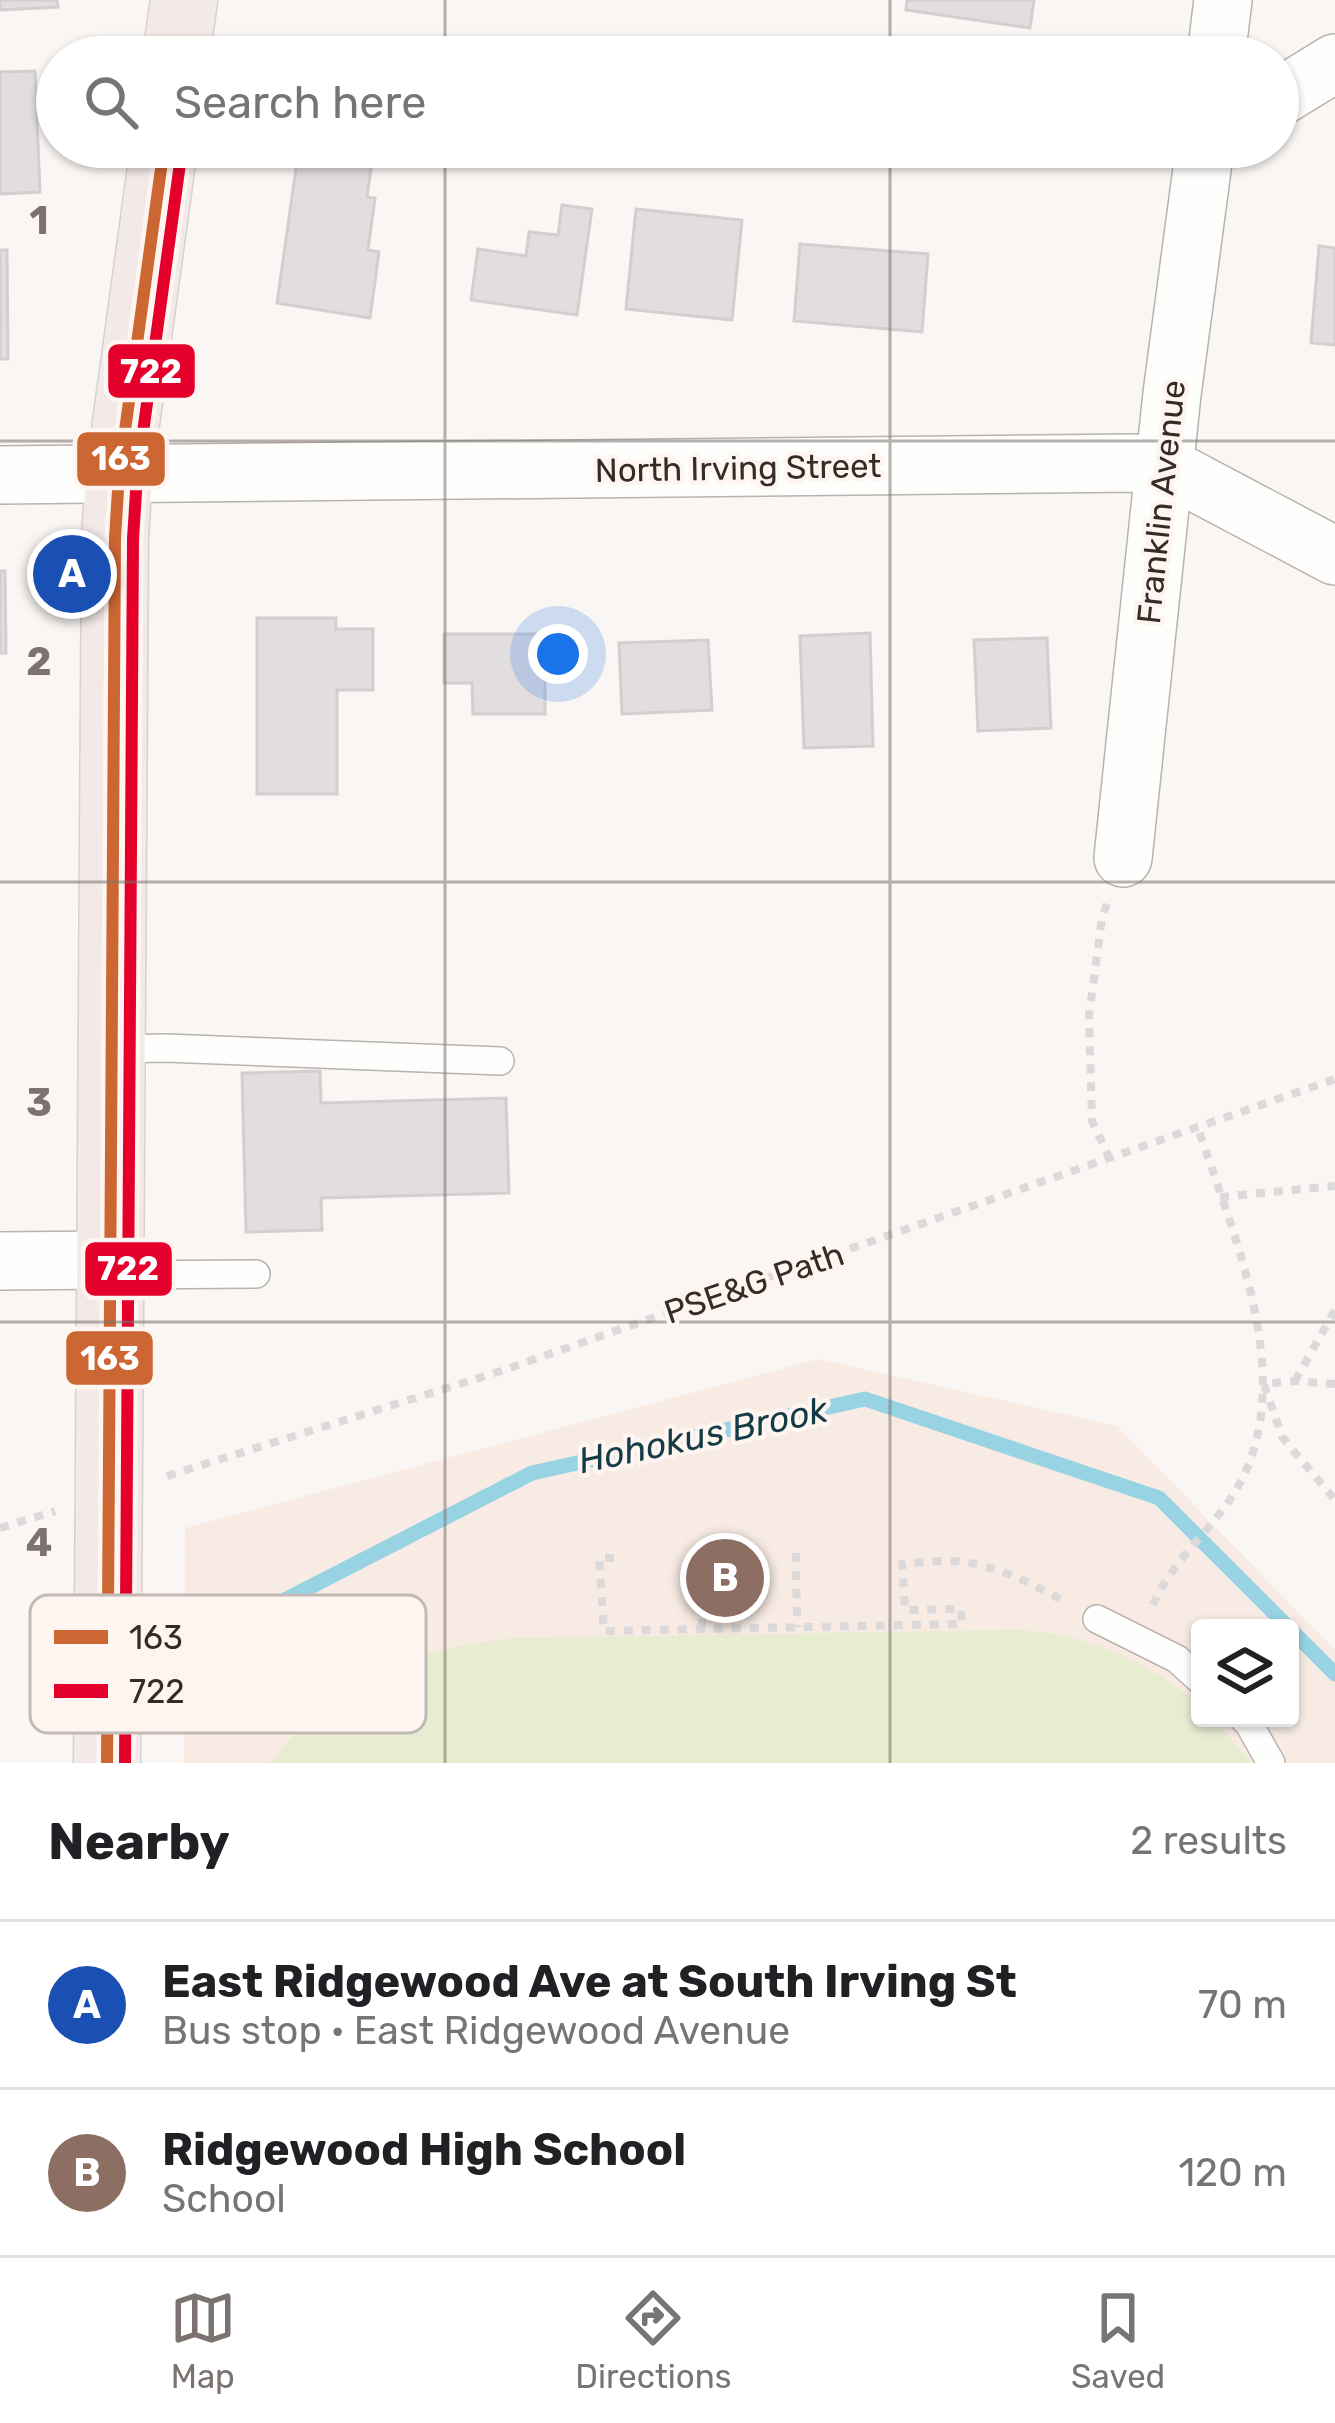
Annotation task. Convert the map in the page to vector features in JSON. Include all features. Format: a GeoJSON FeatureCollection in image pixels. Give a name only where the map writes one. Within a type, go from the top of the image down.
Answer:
{"type":"FeatureCollection","features":[{"type":"Feature","properties":{"kind":"main road"},"geometry":{"type":"LineString","coordinates":[[179,36],[184,0]]}},
{"type":"Feature","properties":{"kind":"main road"},"geometry":{"type":"LineString","coordinates":[[107,1595],[115,538],[118,474],[161,168]]}},
{"type":"Feature","properties":{"kind":"street"},"geometry":{"type":"LineString","coordinates":[[1219,36],[1223,0]]}},
{"type":"Feature","properties":{"kind":"street"},"geometry":{"type":"LineString","coordinates":[[1299,85],[1335,63]]}},
{"type":"Feature","properties":{"kind":"street","name":"Franklin Avenue"},"geometry":{"type":"LineString","coordinates":[[1124,858],[1202,168]]}},
{"type":"Feature","properties":{"kind":"street","name":"North Irving Street"},"geometry":{"type":"LineString","coordinates":[[0,475],[1135,463],[1165,466],[1335,556]]}},
{"type":"Feature","properties":{"kind":"street"},"geometry":{"type":"LineString","coordinates":[[0,1261],[108,1268]]}},
{"type":"Feature","properties":{"kind":"lane"},"geometry":{"type":"LineString","coordinates":[[110,1048],[500,1061]]}},
{"type":"Feature","properties":{"kind":"lane"},"geometry":{"type":"LineString","coordinates":[[108,1268],[256,1274]]}},
{"type":"Feature","properties":{"kind":"lane"},"geometry":{"type":"LineString","coordinates":[[1096,1619],[1177,1659],[1191,1672]]}},
{"type":"Feature","properties":{"kind":"lane"},"geometry":{"type":"LineString","coordinates":[[1251,1727],[1271,1763]]}},
{"type":"Feature","properties":{"kind":"path"},"geometry":{"type":"LineString","coordinates":[[1110,1159],[1092,1121],[1089,1015],[1102,918],[1124,858]]}},
{"type":"Feature","properties":{"kind":"path","name":"PSE&G Path"},"geometry":{"type":"LineString","coordinates":[[168,1476],[501,1371],[1335,1079]]}},
{"type":"Feature","properties":{"kind":"path"},"geometry":{"type":"LineString","coordinates":[[1198,1128],[1251,1298],[1264,1384],[1282,1437],[1335,1500]]}},
{"type":"Feature","properties":{"kind":"path"},"geometry":{"type":"LineString","coordinates":[[1220,1197],[1335,1186]]}},
{"type":"Feature","properties":{"kind":"path"},"geometry":{"type":"LineString","coordinates":[[1295,1381],[1335,1310]]}},
{"type":"Feature","properties":{"kind":"path"},"geometry":{"type":"LineString","coordinates":[[1264,1384],[1335,1384]]}},
{"type":"Feature","properties":{"kind":"path"},"geometry":{"type":"LineString","coordinates":[[1175,1570],[1237,1488],[1251,1459],[1261,1424],[1264,1384]]}},
{"type":"Feature","properties":{"kind":"path"},"geometry":{"type":"LineString","coordinates":[[0,1528],[75,1505]]}},
{"type":"Feature","properties":{"kind":"path"},"geometry":{"type":"LineString","coordinates":[[796,1553],[797,1627]]}},
{"type":"Feature","properties":{"kind":"path"},"geometry":{"type":"LineString","coordinates":[[702,1628],[703,1556]]}},
{"type":"Feature","properties":{"kind":"path"},"geometry":{"type":"LineString","coordinates":[[614,1558],[599,1558],[604,1630],[962,1624],[961,1609],[905,1610],[902,1564],[959,1561],[1021,1578],[1096,1619]]}},
{"type":"Feature","properties":{"kind":"shaded area"},"geometry":{"type":"Polygon","coordinates":[[[818,1359],[1117,1426],[1335,1650],[1335,1763],[184,1763],[184,1733],[426,1733],[426,1595],[185,1595],[185,1528],[818,1359]]]}},
{"type":"Feature","properties":{"kind":"green space"},"geometry":{"type":"Polygon","coordinates":[[[1045,1633],[1116,1652],[1159,1675],[1191,1698],[1191,1727],[1221,1727],[1252,1763],[270,1763],[296,1733],[426,1733],[426,1654],[514,1638],[1045,1633]]]}},
{"type":"Feature","properties":{"kind":"building"},"geometry":{"type":"Polygon","coordinates":[[[0,0],[57,0],[58,7],[0,10],[0,0]]]}},
{"type":"Feature","properties":{"kind":"building"},"geometry":{"type":"Polygon","coordinates":[[[907,0],[1034,0],[1030,28],[906,10],[907,0]]]}},
{"type":"Feature","properties":{"kind":"building"},"geometry":{"type":"Polygon","coordinates":[[[35,71],[40,192],[0,194],[0,72],[35,71]]]}},
{"type":"Feature","properties":{"kind":"building"},"geometry":{"type":"Polygon","coordinates":[[[296,168],[371,168],[367,197],[375,198],[368,250],[379,252],[370,318],[277,303],[296,168]]]}},
{"type":"Feature","properties":{"kind":"building"},"geometry":{"type":"Polygon","coordinates":[[[562,205],[592,209],[577,315],[471,300],[478,249],[526,256],[529,232],[558,235],[562,205]]]}},
{"type":"Feature","properties":{"kind":"building"},"geometry":{"type":"Polygon","coordinates":[[[636,209],[742,220],[732,320],[626,309],[636,209]]]}},
{"type":"Feature","properties":{"kind":"building"},"geometry":{"type":"Polygon","coordinates":[[[800,244],[928,254],[922,332],[794,321],[800,244]]]}},
{"type":"Feature","properties":{"kind":"building"},"geometry":{"type":"Polygon","coordinates":[[[1319,246],[1335,248],[1335,345],[1311,343],[1319,246]]]}},
{"type":"Feature","properties":{"kind":"building"},"geometry":{"type":"Polygon","coordinates":[[[0,250],[7,250],[8,359],[0,359],[0,250]]]}},
{"type":"Feature","properties":{"kind":"building"},"geometry":{"type":"Polygon","coordinates":[[[0,571],[5,571],[6,653],[0,653],[0,571]]]}},
{"type":"Feature","properties":{"kind":"building"},"geometry":{"type":"Polygon","coordinates":[[[257,618],[336,618],[336,629],[373,629],[373,690],[337,690],[337,794],[257,794],[257,618]]]}},
{"type":"Feature","properties":{"kind":"building"},"geometry":{"type":"Polygon","coordinates":[[[870,633],[873,746],[804,748],[800,636],[870,633]]]}},
{"type":"Feature","properties":{"kind":"building"},"geometry":{"type":"Polygon","coordinates":[[[444,634],[545,634],[545,714],[473,714],[472,683],[444,683],[444,634]]]}},
{"type":"Feature","properties":{"kind":"building"},"geometry":{"type":"Polygon","coordinates":[[[1047,638],[1051,728],[978,731],[974,640],[1047,638]]]}},
{"type":"Feature","properties":{"kind":"building"},"geometry":{"type":"Polygon","coordinates":[[[708,640],[712,710],[622,714],[619,643],[708,640]]]}},
{"type":"Feature","properties":{"kind":"building"},"geometry":{"type":"Polygon","coordinates":[[[320,1071],[321,1103],[506,1098],[509,1193],[321,1198],[322,1230],[246,1232],[242,1073],[320,1071]]]}},
{"type":"Feature","properties":{"kind":"waterway","name":"Hohokus Brook"},"geometry":{"type":"LineString","coordinates":[[295,1595],[532,1473],[865,1399],[1159,1498],[1335,1674]]}},
{"type":"Feature","properties":{"kind":"transit line","name":"163"},"geometry":{"type":"LineString","coordinates":[[108,1595],[115,538],[119,474],[161,168]]}},
{"type":"Feature","properties":{"kind":"transit line","name":"722"},"geometry":{"type":"LineString","coordinates":[[126,1595],[133,539],[137,476],[179,168]]}},
{"type":"Feature","properties":{"kind":"transit line","name":"163"},"geometry":{"type":"LineString","coordinates":[[107,1733],[107,1763]]}},
{"type":"Feature","properties":{"kind":"transit line","name":"722"},"geometry":{"type":"LineString","coordinates":[[125,1733],[125,1763]]}},
{"type":"Feature","properties":{"kind":"place","name":"East Ridgewood Ave at South Irving St"},"geometry":{"type":"Point","coordinates":[72,574]}},
{"type":"Feature","properties":{"kind":"place","name":"Ridgewood High School"},"geometry":{"type":"Point","coordinates":[725,1578]}}]}
